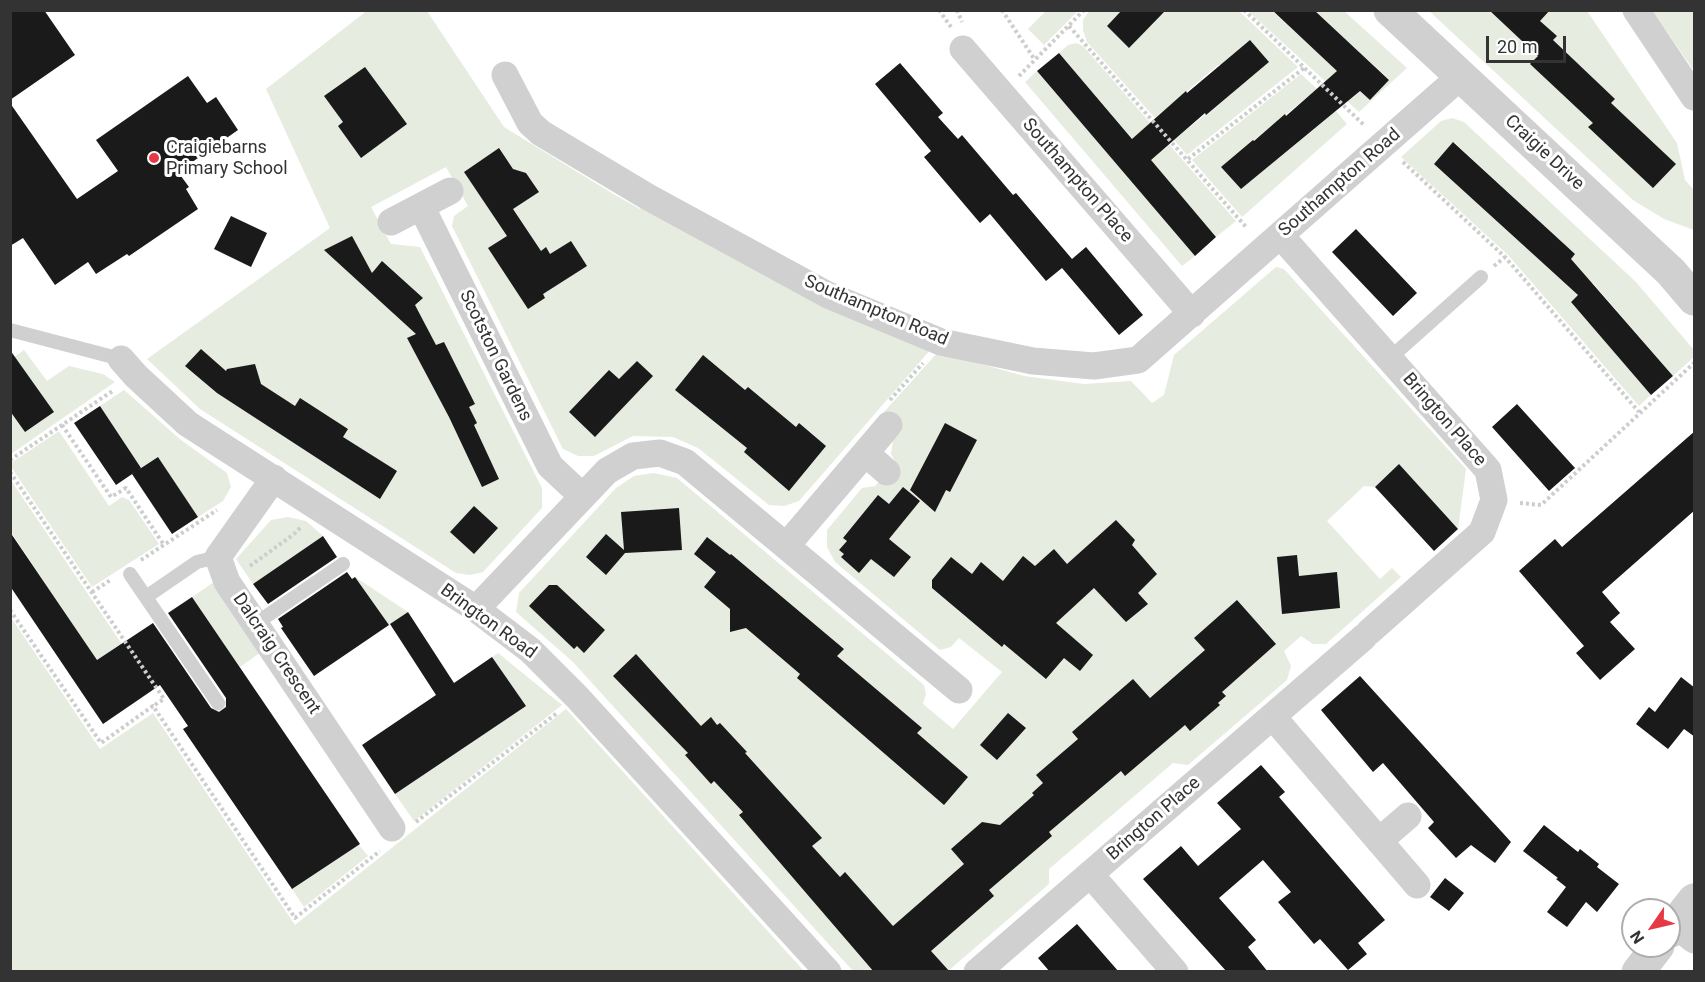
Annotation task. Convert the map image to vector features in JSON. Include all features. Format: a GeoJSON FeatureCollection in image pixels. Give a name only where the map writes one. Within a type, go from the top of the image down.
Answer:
{"type":"FeatureCollection","features":[{"type":"Feature","properties":{"kind":"street","name":"Craigie Drive"},"geometry":{"type":"LineString","coordinates":[[1390,10],[1461,76],[1683,271],[1695,299]]}},
{"type":"Feature","properties":{"kind":"street"},"geometry":{"type":"LineString","coordinates":[[1636,10],[1695,97]]}},
{"type":"Feature","properties":{"kind":"street","name":"Southampton Place"},"geometry":{"type":"LineString","coordinates":[[961,36],[1001,93],[1192,314]]}},
{"type":"Feature","properties":{"kind":"street","name":"Southampton Road"},"geometry":{"type":"LineString","coordinates":[[505,75],[530,123],[541,134],[648,197],[828,295],[941,342],[1033,361],[1094,366],[1138,360],[1461,76]]}},
{"type":"Feature","properties":{"kind":"street"},"geometry":{"type":"LineString","coordinates":[[391,222],[450,191]]}},
{"type":"Feature","properties":{"kind":"street","name":"Scotston Gardens"},"geometry":{"type":"LineString","coordinates":[[421,206],[550,466],[582,496]]}},
{"type":"Feature","properties":{"kind":"street","name":"Brington Place"},"geometry":{"type":"LineString","coordinates":[[977,972],[1273,717],[1482,532],[1494,500],[1488,470],[1390,358],[1273,242]]}},
{"type":"Feature","properties":{"kind":"street","name":"Brington Road"},"geometry":{"type":"LineString","coordinates":[[128,367],[189,424],[476,609],[530,650],[577,697],[828,972]]}},
{"type":"Feature","properties":{"kind":"street"},"geometry":{"type":"LineString","coordinates":[[787,545],[889,425]]}},
{"type":"Feature","properties":{"kind":"street"},"geometry":{"type":"LineString","coordinates":[[476,609],[607,471],[633,456],[660,453],[685,462],[959,690]]}},
{"type":"Feature","properties":{"kind":"street"},"geometry":{"type":"LineString","coordinates":[[865,453],[887,472]]}},
{"type":"Feature","properties":{"kind":"street"},"geometry":{"type":"LineString","coordinates":[[223,570],[237,529],[274,478]]}},
{"type":"Feature","properties":{"kind":"street","name":"Dalcraig Crescent"},"geometry":{"type":"LineString","coordinates":[[223,570],[255,624],[396,833]]}},
{"type":"Feature","properties":{"kind":"street"},"geometry":{"type":"LineString","coordinates":[[1273,717],[1417,885]]}},
{"type":"Feature","properties":{"kind":"street"},"geometry":{"type":"LineString","coordinates":[[1379,841],[1408,816]]}},
{"type":"Feature","properties":{"kind":"street","name":"Brington Place"},"geometry":{"type":"LineString","coordinates":[[1090,874],[1175,972]]}},
{"type":"Feature","properties":{"kind":"street"},"geometry":{"type":"LineString","coordinates":[[1638,972],[1651,958]]}},
{"type":"Feature","properties":{"kind":"lane"},"geometry":{"type":"LineString","coordinates":[[1390,358],[1481,277]]}},
{"type":"Feature","properties":{"kind":"lane"},"geometry":{"type":"LineString","coordinates":[[10,330],[128,367]]}},
{"type":"Feature","properties":{"kind":"lane"},"geometry":{"type":"LineString","coordinates":[[146,597],[197,562],[223,570]]}},
{"type":"Feature","properties":{"kind":"lane"},"geometry":{"type":"LineString","coordinates":[[255,624],[343,564]]}},
{"type":"Feature","properties":{"kind":"lane"},"geometry":{"type":"LineString","coordinates":[[128,571],[218,703]]}},
{"type":"Feature","properties":{"kind":"path"},"geometry":{"type":"LineString","coordinates":[[939,10],[961,36]]}},
{"type":"Feature","properties":{"kind":"path"},"geometry":{"type":"LineString","coordinates":[[957,10],[961,36]]}},
{"type":"Feature","properties":{"kind":"path"},"geometry":{"type":"LineString","coordinates":[[1002,10],[1035,60]]}},
{"type":"Feature","properties":{"kind":"path"},"geometry":{"type":"LineString","coordinates":[[1001,93],[1084,10]]}},
{"type":"Feature","properties":{"kind":"path"},"geometry":{"type":"LineString","coordinates":[[1244,10],[1384,145],[1504,256],[1639,412]]}},
{"type":"Feature","properties":{"kind":"path"},"geometry":{"type":"LineString","coordinates":[[1069,26],[1188,159],[1273,242]]}},
{"type":"Feature","properties":{"kind":"path"},"geometry":{"type":"LineString","coordinates":[[1188,159],[1304,68]]}},
{"type":"Feature","properties":{"kind":"path"},"geometry":{"type":"LineString","coordinates":[[889,425],[879,413],[941,342]]}},
{"type":"Feature","properties":{"kind":"path"},"geometry":{"type":"LineString","coordinates":[[1494,500],[1541,505],[1639,412],[1695,363]]}},
{"type":"Feature","properties":{"kind":"path"},"geometry":{"type":"LineString","coordinates":[[10,460],[62,424],[128,367]]}},
{"type":"Feature","properties":{"kind":"path"},"geometry":{"type":"LineString","coordinates":[[62,424],[111,497],[126,488],[164,545]]}},
{"type":"Feature","properties":{"kind":"path"},"geometry":{"type":"LineString","coordinates":[[10,472],[164,699],[100,743],[10,610]]}},
{"type":"Feature","properties":{"kind":"path"},"geometry":{"type":"LineString","coordinates":[[223,570],[294,534],[316,506]]}},
{"type":"Feature","properties":{"kind":"path"},"geometry":{"type":"LineString","coordinates":[[92,592],[128,571],[221,507],[237,529]]}},
{"type":"Feature","properties":{"kind":"path"},"geometry":{"type":"LineString","coordinates":[[153,706],[295,918],[396,833],[577,697]]}},
{"type":"Feature","properties":{"kind":"shaded area"},"geometry":{"type":"Polygon","coordinates":[[[368,10],[427,11],[504,127],[615,195],[640,209],[643,205],[932,348],[799,501],[784,506],[769,505],[698,448],[673,437],[633,436],[594,456],[578,456],[563,449],[452,226],[454,216],[468,206],[446,167],[371,207],[391,244],[420,247],[542,488],[542,508],[483,572],[470,575],[456,573],[200,409],[147,359],[330,228],[266,89],[368,10]]]}},
{"type":"Feature","properties":{"kind":"shaded area"},"geometry":{"type":"Polygon","coordinates":[[[1046,11],[1078,11],[1044,45],[1028,29],[1046,11]]]}},
{"type":"Feature","properties":{"kind":"shaded area"},"geometry":{"type":"Polygon","coordinates":[[[1089,11],[1122,11],[1107,26],[1129,47],[1166,11],[1239,11],[1298,67],[1187,155],[1174,140],[1269,62],[1218,65],[1155,118],[1087,42],[1083,20],[1089,11]]]}},
{"type":"Feature","properties":{"kind":"shaded area"},"geometry":{"type":"Polygon","coordinates":[[[1248,11],[1272,11],[1370,100],[1389,79],[1314,11],[1344,11],[1407,68],[1359,112],[1248,11]]]}},
{"type":"Feature","properties":{"kind":"shaded area"},"geometry":{"type":"Polygon","coordinates":[[[1429,11],[1587,11],[1677,143],[1685,180],[1694,190],[1694,230],[1664,219],[1633,200],[1429,11]]]}},
{"type":"Feature","properties":{"kind":"shaded area"},"geometry":{"type":"Polygon","coordinates":[[[1653,11],[1694,11],[1694,71],[1653,11]]]}},
{"type":"Feature","properties":{"kind":"shaded area"},"geometry":{"type":"Polygon","coordinates":[[[1076,43],[1083,46],[1236,221],[1216,237],[1059,53],[1068,45],[1076,43]]]}},
{"type":"Feature","properties":{"kind":"shaded area"},"geometry":{"type":"Polygon","coordinates":[[[1037,71],[1195,256],[1182,266],[1025,82],[1037,71]]]}},
{"type":"Feature","properties":{"kind":"shaded area"},"geometry":{"type":"Polygon","coordinates":[[[1301,74],[1317,89],[1221,167],[1241,189],[1336,111],[1347,124],[1242,217],[1192,160],[1301,74]]]}},
{"type":"Feature","properties":{"kind":"shaded area"},"geometry":{"type":"Polygon","coordinates":[[[1452,118],[1464,122],[1636,282],[1694,350],[1694,357],[1673,376],[1593,283],[1571,301],[1651,395],[1639,406],[1508,255],[1401,157],[1441,121],[1452,118]],[[1454,142],[1434,164],[1556,275],[1575,254],[1454,142]]]}},
{"type":"Feature","properties":{"kind":"shaded area"},"geometry":{"type":"Polygon","coordinates":[[[1276,267],[1284,269],[1466,469],[1458,529],[1399,464],[1375,487],[1364,486],[1327,521],[1380,579],[1392,568],[1401,577],[1326,644],[1313,644],[1301,636],[1284,651],[1291,666],[1287,680],[1188,765],[1173,763],[1049,869],[1049,884],[948,971],[853,971],[573,662],[516,612],[519,593],[616,488],[634,476],[654,473],[677,478],[924,685],[926,694],[923,704],[953,729],[1002,672],[959,638],[951,647],[940,650],[835,562],[827,547],[827,530],[862,488],[875,486],[896,463],[891,454],[893,441],[902,431],[883,413],[938,352],[1024,376],[1084,384],[1131,381],[1152,403],[1164,395],[1174,355],[1276,267]]]}},
{"type":"Feature","properties":{"kind":"shaded area"},"geometry":{"type":"Polygon","coordinates":[[[24,350],[47,381],[69,366],[103,374],[115,382],[11,454],[10,360],[24,350]]]}},
{"type":"Feature","properties":{"kind":"shaded area"},"geometry":{"type":"Polygon","coordinates":[[[124,390],[181,440],[227,473],[231,487],[223,501],[198,517],[158,457],[141,468],[100,406],[124,390]]]}},
{"type":"Feature","properties":{"kind":"shaded area"},"geometry":{"type":"Polygon","coordinates":[[[59,431],[109,506],[122,497],[129,500],[159,544],[92,587],[11,467],[11,463],[59,431]]]}},
{"type":"Feature","properties":{"kind":"shaded area"},"geometry":{"type":"Polygon","coordinates":[[[10,479],[153,690],[128,707],[11,532],[10,479]]]}},
{"type":"Feature","properties":{"kind":"shaded area"},"geometry":{"type":"Polygon","coordinates":[[[288,517],[306,521],[323,536],[253,584],[236,559],[271,520],[288,517]]]}},
{"type":"Feature","properties":{"kind":"shaded area"},"geometry":{"type":"Polygon","coordinates":[[[355,577],[408,612],[389,625],[355,577]]]}},
{"type":"Feature","properties":{"kind":"shaded area"},"geometry":{"type":"Polygon","coordinates":[[[214,582],[261,652],[240,667],[192,597],[214,582]]]}},
{"type":"Feature","properties":{"kind":"shaded area"},"geometry":{"type":"Polygon","coordinates":[[[10,616],[100,749],[153,713],[295,925],[566,709],[803,970],[11,971],[10,616]]]}},
{"type":"Feature","properties":{"kind":"shaded area"},"geometry":{"type":"Polygon","coordinates":[[[498,653],[562,705],[414,821],[395,794],[525,706],[492,657],[498,653]]]}},
{"type":"Feature","properties":{"kind":"shaded area"},"geometry":{"type":"Polygon","coordinates":[[[234,695],[368,856],[304,907],[292,889],[208,712],[234,695]]]}},
{"type":"Feature","properties":{"kind":"building"},"geometry":{"type":"Polygon","coordinates":[[[10,10],[44,10],[75,55],[10,100],[10,10]]]}},
{"type":"Feature","properties":{"kind":"building"},"geometry":{"type":"Polygon","coordinates":[[[1122,10],[1166,10],[1129,48],[1107,26],[1122,10]]]}},
{"type":"Feature","properties":{"kind":"building"},"geometry":{"type":"Polygon","coordinates":[[[1272,10],[1314,10],[1389,80],[1370,100],[1360,91],[1241,189],[1221,167],[1285,114],[1286,116],[1337,71],[1272,10]]]}},
{"type":"Feature","properties":{"kind":"building"},"geometry":{"type":"Polygon","coordinates":[[[1489,10],[1550,10],[1540,21],[1557,36],[1553,40],[1615,99],[1611,103],[1676,164],[1653,188],[1588,127],[1593,123],[1530,64],[1538,56],[1489,10]]]}},
{"type":"Feature","properties":{"kind":"building"},"geometry":{"type":"Polygon","coordinates":[[[1250,40],[1269,62],[1151,160],[1216,237],[1195,256],[1037,71],[1059,53],[1132,139],[1186,91],[1187,93],[1250,40]]]}},
{"type":"Feature","properties":{"kind":"building"},"geometry":{"type":"Polygon","coordinates":[[[900,63],[943,113],[938,117],[958,139],[962,135],[1013,195],[1016,193],[1072,259],[1086,247],[1143,315],[1119,335],[1062,268],[1046,281],[990,214],[980,223],[924,157],[931,151],[875,84],[900,63]]]}},
{"type":"Feature","properties":{"kind":"building"},"geometry":{"type":"Polygon","coordinates":[[[365,67],[407,124],[361,158],[338,126],[343,122],[324,96],[365,67]]]}},
{"type":"Feature","properties":{"kind":"building"},"geometry":{"type":"Polygon","coordinates":[[[188,76],[207,103],[216,97],[238,130],[178,172],[189,187],[186,189],[198,209],[129,256],[127,254],[96,274],[88,262],[55,285],[23,238],[10,246],[10,103],[77,199],[118,171],[96,140],[188,76]]]}},
{"type":"Feature","properties":{"kind":"building"},"geometry":{"type":"Polygon","coordinates":[[[1453,142],[1575,254],[1571,259],[1673,376],[1651,395],[1571,302],[1578,295],[1434,164],[1453,142]]]}},
{"type":"Feature","properties":{"kind":"building"},"geometry":{"type":"Polygon","coordinates":[[[499,148],[513,169],[526,173],[539,192],[513,209],[541,251],[546,247],[550,254],[571,241],[587,266],[543,294],[545,298],[528,309],[488,248],[507,236],[464,172],[499,148]]]}},
{"type":"Feature","properties":{"kind":"building"},"geometry":{"type":"Polygon","coordinates":[[[231,216],[267,233],[251,267],[214,249],[231,216]]]}},
{"type":"Feature","properties":{"kind":"building"},"geometry":{"type":"Polygon","coordinates":[[[1356,229],[1417,293],[1393,316],[1332,252],[1356,229]]]}},
{"type":"Feature","properties":{"kind":"building"},"geometry":{"type":"Polygon","coordinates":[[[352,236],[372,273],[382,261],[423,298],[415,305],[436,345],[444,342],[475,404],[469,407],[477,423],[474,425],[499,479],[482,487],[449,417],[407,338],[416,334],[324,250],[352,236]]]}},
{"type":"Feature","properties":{"kind":"building"},"geometry":{"type":"Polygon","coordinates":[[[201,349],[226,371],[255,364],[261,384],[295,406],[300,398],[348,429],[343,437],[397,471],[380,499],[217,393],[185,366],[201,349]]]}},
{"type":"Feature","properties":{"kind":"building"},"geometry":{"type":"Polygon","coordinates":[[[10,350],[54,412],[25,432],[10,411],[10,350]]]}},
{"type":"Feature","properties":{"kind":"building"},"geometry":{"type":"Polygon","coordinates":[[[703,355],[745,390],[748,387],[796,427],[799,423],[826,446],[789,491],[744,452],[747,448],[675,390],[703,355]]]}},
{"type":"Feature","properties":{"kind":"building"},"geometry":{"type":"Polygon","coordinates":[[[637,361],[653,376],[595,437],[569,412],[609,370],[619,379],[637,361]]]}},
{"type":"Feature","properties":{"kind":"building"},"geometry":{"type":"Polygon","coordinates":[[[1517,404],[1575,468],[1549,491],[1492,427],[1517,404]]]}},
{"type":"Feature","properties":{"kind":"building"},"geometry":{"type":"Polygon","coordinates":[[[100,406],[141,468],[116,485],[74,423],[100,406]]]}},
{"type":"Feature","properties":{"kind":"building"},"geometry":{"type":"Polygon","coordinates":[[[945,423],[977,440],[950,492],[946,490],[935,512],[910,490],[945,423]]]}},
{"type":"Feature","properties":{"kind":"building"},"geometry":{"type":"Polygon","coordinates":[[[1695,431],[1695,510],[1602,592],[1620,613],[1610,622],[1635,649],[1600,680],[1576,653],[1584,646],[1519,571],[1555,539],[1562,547],[1695,431]]]}},
{"type":"Feature","properties":{"kind":"building"},"geometry":{"type":"Polygon","coordinates":[[[158,457],[198,517],[172,534],[132,474],[158,457]]]}},
{"type":"Feature","properties":{"kind":"building"},"geometry":{"type":"Polygon","coordinates":[[[1399,464],[1458,529],[1434,551],[1375,487],[1399,464]]]}},
{"type":"Feature","properties":{"kind":"building"},"geometry":{"type":"Polygon","coordinates":[[[903,487],[920,501],[889,539],[911,557],[894,577],[871,559],[859,573],[841,557],[844,554],[839,550],[847,541],[843,538],[878,495],[889,504],[903,487]]]}},
{"type":"Feature","properties":{"kind":"building"},"geometry":{"type":"Polygon","coordinates":[[[474,506],[498,528],[474,554],[450,532],[474,506]]]}},
{"type":"Feature","properties":{"kind":"building"},"geometry":{"type":"Polygon","coordinates":[[[679,508],[682,550],[625,553],[606,575],[586,557],[606,534],[624,550],[621,512],[679,508]]]}},
{"type":"Feature","properties":{"kind":"building"},"geometry":{"type":"Polygon","coordinates":[[[1116,520],[1135,540],[1132,545],[1157,574],[1138,593],[1148,604],[1126,622],[1094,588],[1056,623],[1093,655],[1080,671],[1064,658],[1046,679],[1004,644],[1002,647],[932,588],[932,580],[951,557],[972,574],[981,562],[1003,581],[1023,556],[1035,566],[1054,549],[1067,564],[1116,520]]]}},
{"type":"Feature","properties":{"kind":"building"},"geometry":{"type":"Polygon","coordinates":[[[10,532],[97,660],[153,623],[211,708],[219,712],[226,707],[226,698],[168,613],[192,597],[360,844],[292,889],[183,729],[188,726],[160,685],[103,724],[10,586],[10,532]]]}},
{"type":"Feature","properties":{"kind":"building"},"geometry":{"type":"Polygon","coordinates":[[[323,536],[337,557],[268,604],[253,584],[323,536]]]}},
{"type":"Feature","properties":{"kind":"building"},"geometry":{"type":"Polygon","coordinates":[[[707,537],[731,554],[844,649],[837,656],[922,728],[917,733],[968,777],[944,805],[797,678],[800,674],[746,628],[730,632],[730,609],[704,587],[716,572],[694,554],[707,537]]]}},
{"type":"Feature","properties":{"kind":"building"},"geometry":{"type":"Polygon","coordinates":[[[1297,555],[1299,576],[1337,572],[1340,608],[1282,614],[1277,557],[1297,555]]]}},
{"type":"Feature","properties":{"kind":"building"},"geometry":{"type":"Polygon","coordinates":[[[347,572],[352,579],[355,577],[389,625],[314,676],[281,628],[283,627],[278,619],[347,572]]]}},
{"type":"Feature","properties":{"kind":"building"},"geometry":{"type":"Polygon","coordinates":[[[549,585],[557,585],[605,630],[584,653],[577,646],[574,649],[529,606],[549,585]]]}},
{"type":"Feature","properties":{"kind":"building"},"geometry":{"type":"Polygon","coordinates":[[[1237,600],[1276,644],[1222,692],[1226,696],[1218,703],[1220,705],[1190,731],[1185,725],[1125,776],[1121,771],[1049,832],[1052,836],[989,890],[994,896],[931,951],[950,972],[874,972],[739,815],[743,812],[714,781],[711,784],[685,755],[688,753],[613,676],[636,654],[701,726],[711,717],[717,725],[720,723],[822,838],[812,846],[840,877],[845,872],[893,926],[964,864],[951,849],[982,822],[1000,825],[1034,795],[1032,793],[1043,783],[1036,775],[1078,739],[1072,732],[1133,679],[1150,698],[1205,650],[1194,638],[1237,600]]]}},
{"type":"Feature","properties":{"kind":"building"},"geometry":{"type":"Polygon","coordinates":[[[408,612],[454,683],[492,657],[526,706],[395,794],[362,745],[436,695],[390,624],[408,612]]]}},
{"type":"Feature","properties":{"kind":"building"},"geometry":{"type":"Polygon","coordinates":[[[1360,676],[1511,842],[1495,863],[1471,845],[1456,858],[1428,828],[1434,822],[1383,763],[1373,772],[1321,710],[1360,676]]]}},
{"type":"Feature","properties":{"kind":"building"},"geometry":{"type":"Polygon","coordinates":[[[1681,677],[1695,688],[1695,737],[1684,729],[1668,749],[1636,724],[1649,707],[1655,712],[1681,677]]]}},
{"type":"Feature","properties":{"kind":"building"},"geometry":{"type":"Polygon","coordinates":[[[1008,713],[1026,728],[997,760],[980,745],[1008,713]]]}},
{"type":"Feature","properties":{"kind":"building"},"geometry":{"type":"Polygon","coordinates":[[[1261,765],[1285,792],[1279,797],[1385,920],[1358,943],[1367,954],[1348,970],[1320,939],[1314,944],[1278,902],[1291,892],[1263,860],[1219,898],[1256,940],[1248,947],[1268,972],[1227,972],[1143,879],[1181,846],[1198,866],[1241,829],[1217,803],[1261,765]]]}},
{"type":"Feature","properties":{"kind":"building"},"geometry":{"type":"Polygon","coordinates":[[[1544,825],[1578,852],[1580,849],[1599,864],[1597,867],[1619,884],[1597,912],[1586,902],[1567,927],[1547,912],[1566,887],[1523,851],[1544,825]]]}},
{"type":"Feature","properties":{"kind":"building"},"geometry":{"type":"Polygon","coordinates":[[[1445,878],[1464,893],[1449,911],[1430,897],[1445,878]]]}},
{"type":"Feature","properties":{"kind":"building"},"geometry":{"type":"Polygon","coordinates":[[[1077,924],[1119,972],[1050,972],[1038,958],[1077,924]]]}},
{"type":"Feature","properties":{"kind":"place","name":"Craigiebarns Primary School"},"geometry":{"type":"Point","coordinates":[154,158]}}]}
